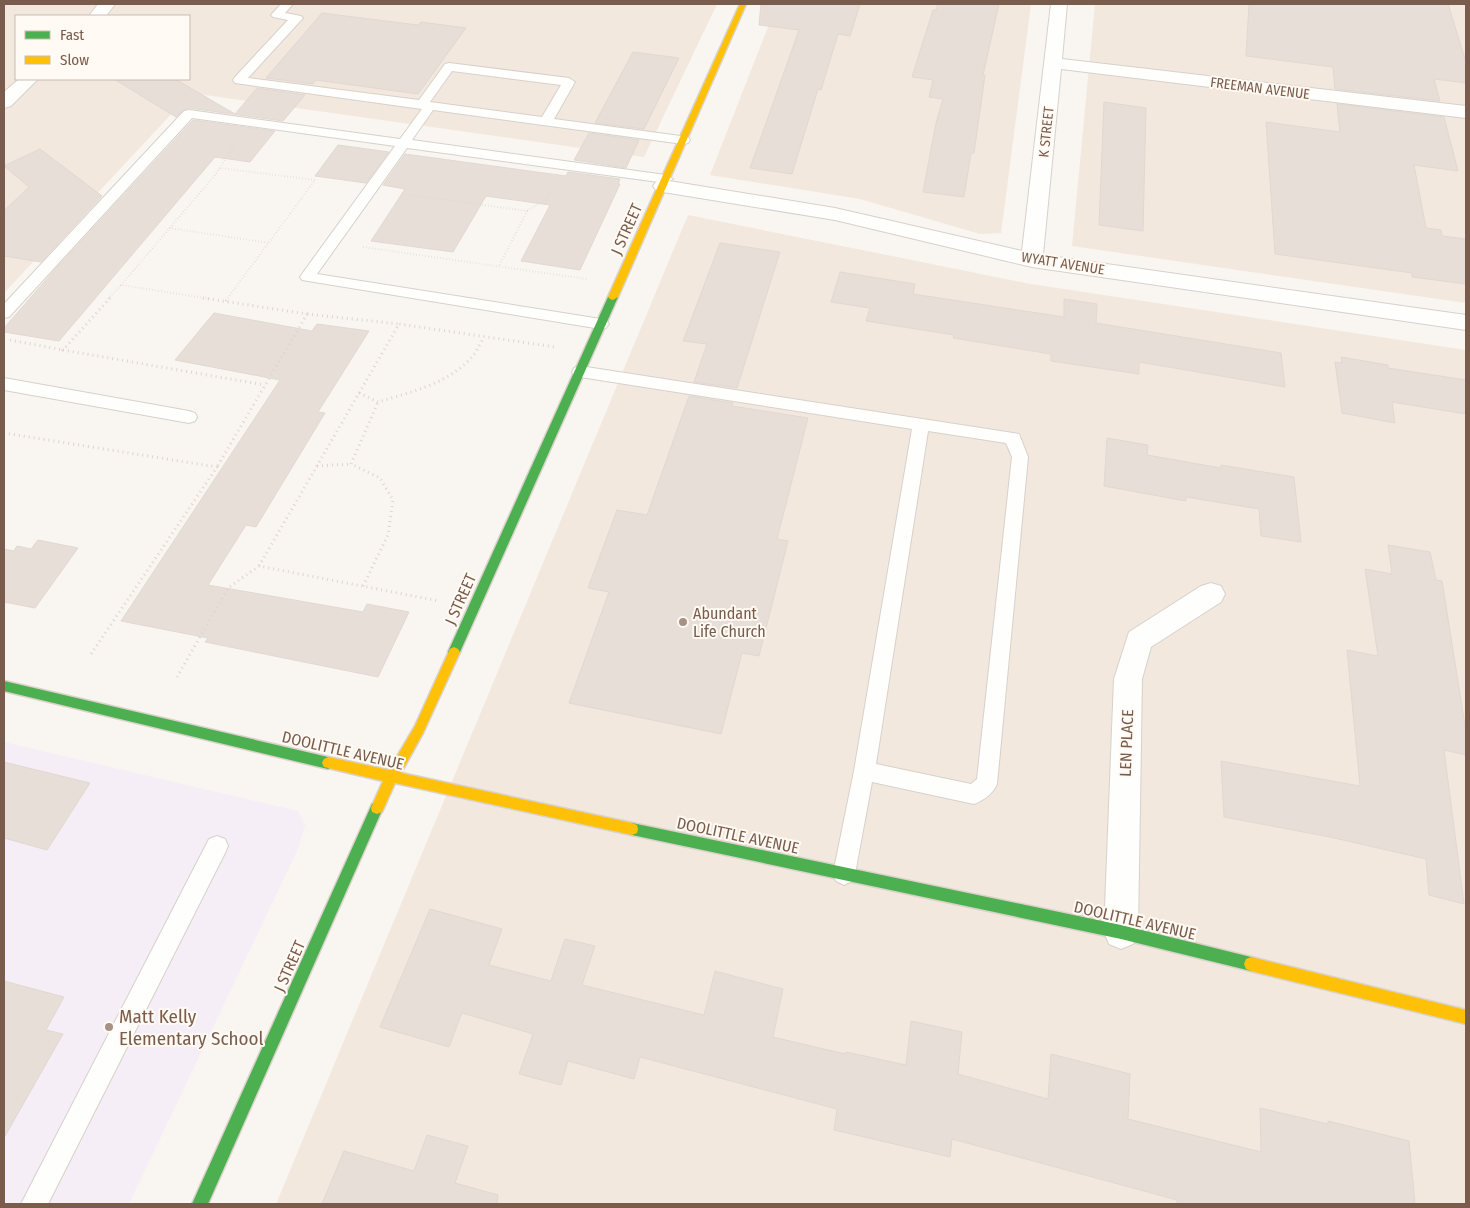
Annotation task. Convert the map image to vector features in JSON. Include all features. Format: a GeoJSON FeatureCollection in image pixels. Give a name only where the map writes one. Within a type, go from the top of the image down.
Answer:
{"type":"FeatureCollection","features":[{"type":"Feature","properties":{"kind":"street"},"geometry":{"type":"LineString","coordinates":[[98,15],[107,4]]}},
{"type":"Feature","properties":{"kind":"street","name":"J STREET"},"geometry":{"type":"LineString","coordinates":[[200,1204],[391,778],[419,729],[743,4]]}},
{"type":"Feature","properties":{"kind":"street","name":"K STREET"},"geometry":{"type":"LineString","coordinates":[[1032,260],[1059,4]]}},
{"type":"Feature","properties":{"kind":"street","name":"FREEMAN AVENUE"},"geometry":{"type":"LineString","coordinates":[[1053,63],[1466,112]]}},
{"type":"Feature","properties":{"kind":"street"},"geometry":{"type":"LineString","coordinates":[[4,102],[28,80]]}},
{"type":"Feature","properties":{"kind":"street","name":"WYATT AVENUE"},"geometry":{"type":"LineString","coordinates":[[665,182],[835,214],[1032,260],[1466,323]]}},
{"type":"Feature","properties":{"kind":"street","name":"LEN PLACE"},"geometry":{"type":"LineString","coordinates":[[1121,932],[1128,679],[1139,640],[1211,594]]}},
{"type":"Feature","properties":{"kind":"street","name":"DOOLITTLE AVENUE"},"geometry":{"type":"LineString","coordinates":[[4,686],[391,778],[1121,932],[1466,1017]]}},
{"type":"Feature","properties":{"kind":"lane"},"geometry":{"type":"LineString","coordinates":[[288,4],[276,16],[297,18],[240,80],[683,140]]}},
{"type":"Feature","properties":{"kind":"lane"},"geometry":{"type":"LineString","coordinates":[[546,122],[569,82],[449,66],[404,143],[307,277],[601,324]]}},
{"type":"Feature","properties":{"kind":"lane"},"geometry":{"type":"LineString","coordinates":[[4,313],[189,114],[434,147],[665,182]]}},
{"type":"Feature","properties":{"kind":"lane"},"geometry":{"type":"LineString","coordinates":[[580,372],[1013,438],[1020,457],[987,784],[974,794],[864,770]]}},
{"type":"Feature","properties":{"kind":"lane"},"geometry":{"type":"LineString","coordinates":[[4,384],[189,417]]}},
{"type":"Feature","properties":{"kind":"lane"},"geometry":{"type":"LineString","coordinates":[[844,874],[864,770],[921,424]]}},
{"type":"Feature","properties":{"kind":"lane"},"geometry":{"type":"LineString","coordinates":[[34,1204],[216,846]]}},
{"type":"Feature","properties":{"kind":"path"},"geometry":{"type":"LineString","coordinates":[[63,350],[122,285],[219,168],[251,122]]}},
{"type":"Feature","properties":{"kind":"path"},"geometry":{"type":"LineString","coordinates":[[402,194],[434,147]]}},
{"type":"Feature","properties":{"kind":"path"},"geometry":{"type":"LineString","coordinates":[[219,168],[316,180],[226,301]]}},
{"type":"Feature","properties":{"kind":"path"},"geometry":{"type":"LineString","coordinates":[[396,193],[527,211],[499,266]]}},
{"type":"Feature","properties":{"kind":"path"},"geometry":{"type":"LineString","coordinates":[[169,228],[270,243]]}},
{"type":"Feature","properties":{"kind":"path"},"geometry":{"type":"LineString","coordinates":[[356,246],[620,282]]}},
{"type":"Feature","properties":{"kind":"path"},"geometry":{"type":"LineString","coordinates":[[122,285],[308,314],[398,324],[588,352]]}},
{"type":"Feature","properties":{"kind":"path"},"geometry":{"type":"LineString","coordinates":[[89,657],[217,467],[308,314]]}},
{"type":"Feature","properties":{"kind":"path"},"geometry":{"type":"LineString","coordinates":[[177,677],[228,588],[258,566],[398,324]]}},
{"type":"Feature","properties":{"kind":"path"},"geometry":{"type":"LineString","coordinates":[[359,393],[378,402],[420,389],[453,373],[472,356],[484,337]]}},
{"type":"Feature","properties":{"kind":"path"},"geometry":{"type":"LineString","coordinates":[[4,339],[265,385]]}},
{"type":"Feature","properties":{"kind":"path"},"geometry":{"type":"LineString","coordinates":[[351,464],[378,402]]}},
{"type":"Feature","properties":{"kind":"path"},"geometry":{"type":"LineString","coordinates":[[4,433],[217,467]]}},
{"type":"Feature","properties":{"kind":"path"},"geometry":{"type":"LineString","coordinates":[[316,466],[351,464],[380,478],[393,500],[388,535],[363,586]]}},
{"type":"Feature","properties":{"kind":"path"},"geometry":{"type":"LineString","coordinates":[[258,566],[473,608]]}},
{"type":"Feature","properties":{"kind":"shaded area"},"geometry":{"type":"Polygon","coordinates":[[[4,4],[717,4],[644,157],[191,93],[4,293],[4,4]]]}},
{"type":"Feature","properties":{"kind":"shaded area"},"geometry":{"type":"Polygon","coordinates":[[[777,4],[1031,4],[1001,233],[980,234],[860,199],[710,175],[777,4]]]}},
{"type":"Feature","properties":{"kind":"shaded area"},"geometry":{"type":"Polygon","coordinates":[[[1095,4],[1466,4],[1466,303],[1072,246],[1095,4]]]}},
{"type":"Feature","properties":{"kind":"shaded area"},"geometry":{"type":"Polygon","coordinates":[[[688,215],[1031,284],[1466,350],[1466,1204],[276,1204],[688,215]]]}},
{"type":"Feature","properties":{"kind":"shaded area","name":"Matt Kelly Elementary School"},"geometry":{"type":"Polygon","coordinates":[[[4,742],[298,811],[305,825],[298,849],[129,1204],[4,1204],[4,742]]]}},
{"type":"Feature","properties":{"kind":"building"},"geometry":{"type":"Polygon","coordinates":[[[761,4],[860,4],[850,36],[838,34],[821,90],[818,89],[792,174],[750,168],[799,30],[759,25],[761,4]]]}},
{"type":"Feature","properties":{"kind":"building"},"geometry":{"type":"Polygon","coordinates":[[[938,4],[999,4],[983,75],[985,75],[974,153],[971,153],[964,197],[923,192],[936,123],[943,99],[929,97],[933,80],[912,77],[933,10],[936,10],[938,4]]]}},
{"type":"Feature","properties":{"kind":"building"},"geometry":{"type":"Polygon","coordinates":[[[1249,4],[1448,4],[1466,62],[1466,83],[1434,79],[1440,101],[1335,89],[1333,67],[1246,56],[1249,4]]]}},
{"type":"Feature","properties":{"kind":"building"},"geometry":{"type":"Polygon","coordinates":[[[322,13],[418,25],[421,22],[466,28],[418,94],[316,80],[313,84],[266,78],[322,13]]]}},
{"type":"Feature","properties":{"kind":"building"},"geometry":{"type":"Polygon","coordinates":[[[633,52],[679,58],[644,129],[595,123],[633,52]]]}},
{"type":"Feature","properties":{"kind":"building"},"geometry":{"type":"Polygon","coordinates":[[[116,80],[177,80],[235,114],[257,88],[305,95],[283,121],[189,108],[183,110],[176,117],[116,80]]]}},
{"type":"Feature","properties":{"kind":"building"},"geometry":{"type":"Polygon","coordinates":[[[1104,102],[1146,108],[1143,231],[1099,225],[1104,102]]]}},
{"type":"Feature","properties":{"kind":"building"},"geometry":{"type":"Polygon","coordinates":[[[1337,104],[1444,117],[1458,171],[1414,165],[1426,228],[1441,230],[1442,236],[1466,239],[1466,284],[1412,277],[1412,273],[1275,254],[1266,122],[1340,132],[1337,104]]]}},
{"type":"Feature","properties":{"kind":"building"},"geometry":{"type":"Polygon","coordinates":[[[193,120],[275,131],[250,162],[215,157],[59,341],[4,332],[4,328],[59,265],[193,120]]]}},
{"type":"Feature","properties":{"kind":"building"},"geometry":{"type":"Polygon","coordinates":[[[589,133],[639,140],[626,168],[574,160],[589,133]]]}},
{"type":"Feature","properties":{"kind":"building"},"geometry":{"type":"Polygon","coordinates":[[[338,145],[389,152],[366,183],[315,176],[338,145]]]}},
{"type":"Feature","properties":{"kind":"building"},"geometry":{"type":"Polygon","coordinates":[[[40,149],[102,196],[41,262],[4,256],[4,211],[29,187],[4,166],[40,149]]]}},
{"type":"Feature","properties":{"kind":"building"},"geometry":{"type":"Polygon","coordinates":[[[405,154],[566,176],[568,172],[620,179],[618,184],[620,184],[580,270],[521,261],[550,205],[486,196],[453,252],[371,241],[405,189],[383,185],[405,154]]]}},
{"type":"Feature","properties":{"kind":"building"},"geometry":{"type":"Polygon","coordinates":[[[720,243],[780,252],[737,388],[694,382],[707,344],[683,341],[720,243]]]}},
{"type":"Feature","properties":{"kind":"building"},"geometry":{"type":"Polygon","coordinates":[[[840,272],[915,284],[913,294],[1064,317],[1064,299],[1097,304],[1096,323],[1281,353],[1285,387],[1139,362],[1139,374],[1051,361],[1051,354],[953,338],[954,335],[866,321],[870,308],[831,302],[840,272]]]}},
{"type":"Feature","properties":{"kind":"building"},"geometry":{"type":"Polygon","coordinates":[[[214,313],[312,331],[317,324],[369,331],[318,412],[325,413],[256,527],[246,525],[208,585],[363,612],[367,604],[409,612],[378,677],[205,642],[208,638],[121,621],[280,380],[175,360],[214,313]]]}},
{"type":"Feature","properties":{"kind":"building"},"geometry":{"type":"Polygon","coordinates":[[[1341,357],[1388,365],[1388,368],[1466,380],[1466,414],[1392,402],[1395,423],[1342,413],[1335,362],[1342,363],[1341,357]]]}},
{"type":"Feature","properties":{"kind":"building","name":"Abundant Life Church"},"geometry":{"type":"Polygon","coordinates":[[[689,396],[733,403],[732,406],[808,418],[777,539],[788,541],[759,656],[742,653],[721,734],[569,703],[609,592],[588,588],[617,510],[647,515],[689,396]]]}},
{"type":"Feature","properties":{"kind":"building"},"geometry":{"type":"Polygon","coordinates":[[[1107,438],[1148,445],[1147,455],[1221,468],[1221,465],[1294,477],[1301,542],[1261,536],[1259,509],[1186,497],[1186,501],[1104,486],[1107,438]]]}},
{"type":"Feature","properties":{"kind":"building"},"geometry":{"type":"Polygon","coordinates":[[[38,540],[78,548],[35,608],[4,602],[4,549],[14,551],[17,546],[31,549],[38,540]]]}},
{"type":"Feature","properties":{"kind":"building"},"geometry":{"type":"Polygon","coordinates":[[[1388,545],[1430,552],[1436,580],[1442,581],[1466,732],[1466,755],[1444,750],[1464,904],[1429,895],[1426,859],[1330,837],[1224,817],[1221,761],[1360,786],[1347,650],[1378,656],[1365,569],[1392,574],[1388,545]]]}},
{"type":"Feature","properties":{"kind":"building"},"geometry":{"type":"Polygon","coordinates":[[[4,762],[90,783],[47,850],[4,838],[4,762]]]}},
{"type":"Feature","properties":{"kind":"building"},"geometry":{"type":"Polygon","coordinates":[[[430,909],[502,929],[489,965],[551,981],[565,939],[595,946],[582,985],[704,1015],[715,971],[783,989],[773,1037],[845,1054],[846,1052],[906,1065],[911,1021],[962,1032],[958,1074],[1048,1099],[1051,1054],[1130,1074],[1128,1119],[1261,1152],[1260,1108],[1328,1124],[1328,1121],[1409,1141],[1415,1204],[1177,1204],[1177,1200],[952,1139],[950,1157],[834,1130],[837,1109],[640,1057],[634,1079],[568,1061],[561,1085],[519,1074],[533,1034],[462,1013],[449,1047],[380,1027],[430,909]]]}},
{"type":"Feature","properties":{"kind":"building"},"geometry":{"type":"Polygon","coordinates":[[[4,981],[64,997],[46,1030],[63,1034],[4,1138],[4,981]]]}},
{"type":"Feature","properties":{"kind":"building"},"geometry":{"type":"Polygon","coordinates":[[[427,1135],[468,1146],[455,1183],[498,1195],[497,1204],[322,1204],[344,1151],[414,1171],[427,1135]]]}},
{"type":"Feature","properties":{"kind":"traffic: fast"},"geometry":{"type":"LineString","coordinates":[[454,652],[613,297]]}},
{"type":"Feature","properties":{"kind":"traffic: fast"},"geometry":{"type":"LineString","coordinates":[[4,686],[328,763]]}},
{"type":"Feature","properties":{"kind":"traffic: fast"},"geometry":{"type":"LineString","coordinates":[[200,1204],[377,808]]}},
{"type":"Feature","properties":{"kind":"traffic: fast"},"geometry":{"type":"LineString","coordinates":[[632,829],[1121,932],[1251,964]]}},
{"type":"Feature","properties":{"kind":"traffic: slow"},"geometry":{"type":"LineString","coordinates":[[613,297],[743,4]]}},
{"type":"Feature","properties":{"kind":"traffic: slow"},"geometry":{"type":"LineString","coordinates":[[377,808],[391,778],[419,729],[454,652]]}},
{"type":"Feature","properties":{"kind":"traffic: slow"},"geometry":{"type":"LineString","coordinates":[[328,763],[632,829]]}},
{"type":"Feature","properties":{"kind":"traffic: slow"},"geometry":{"type":"LineString","coordinates":[[1251,964],[1466,1017]]}},
{"type":"Feature","properties":{"kind":"place","name":"Abundant Life Church"},"geometry":{"type":"Point","coordinates":[683,622]}},
{"type":"Feature","properties":{"kind":"place","name":"Matt Kelly Elementary School"},"geometry":{"type":"Point","coordinates":[109,1027]}}]}
